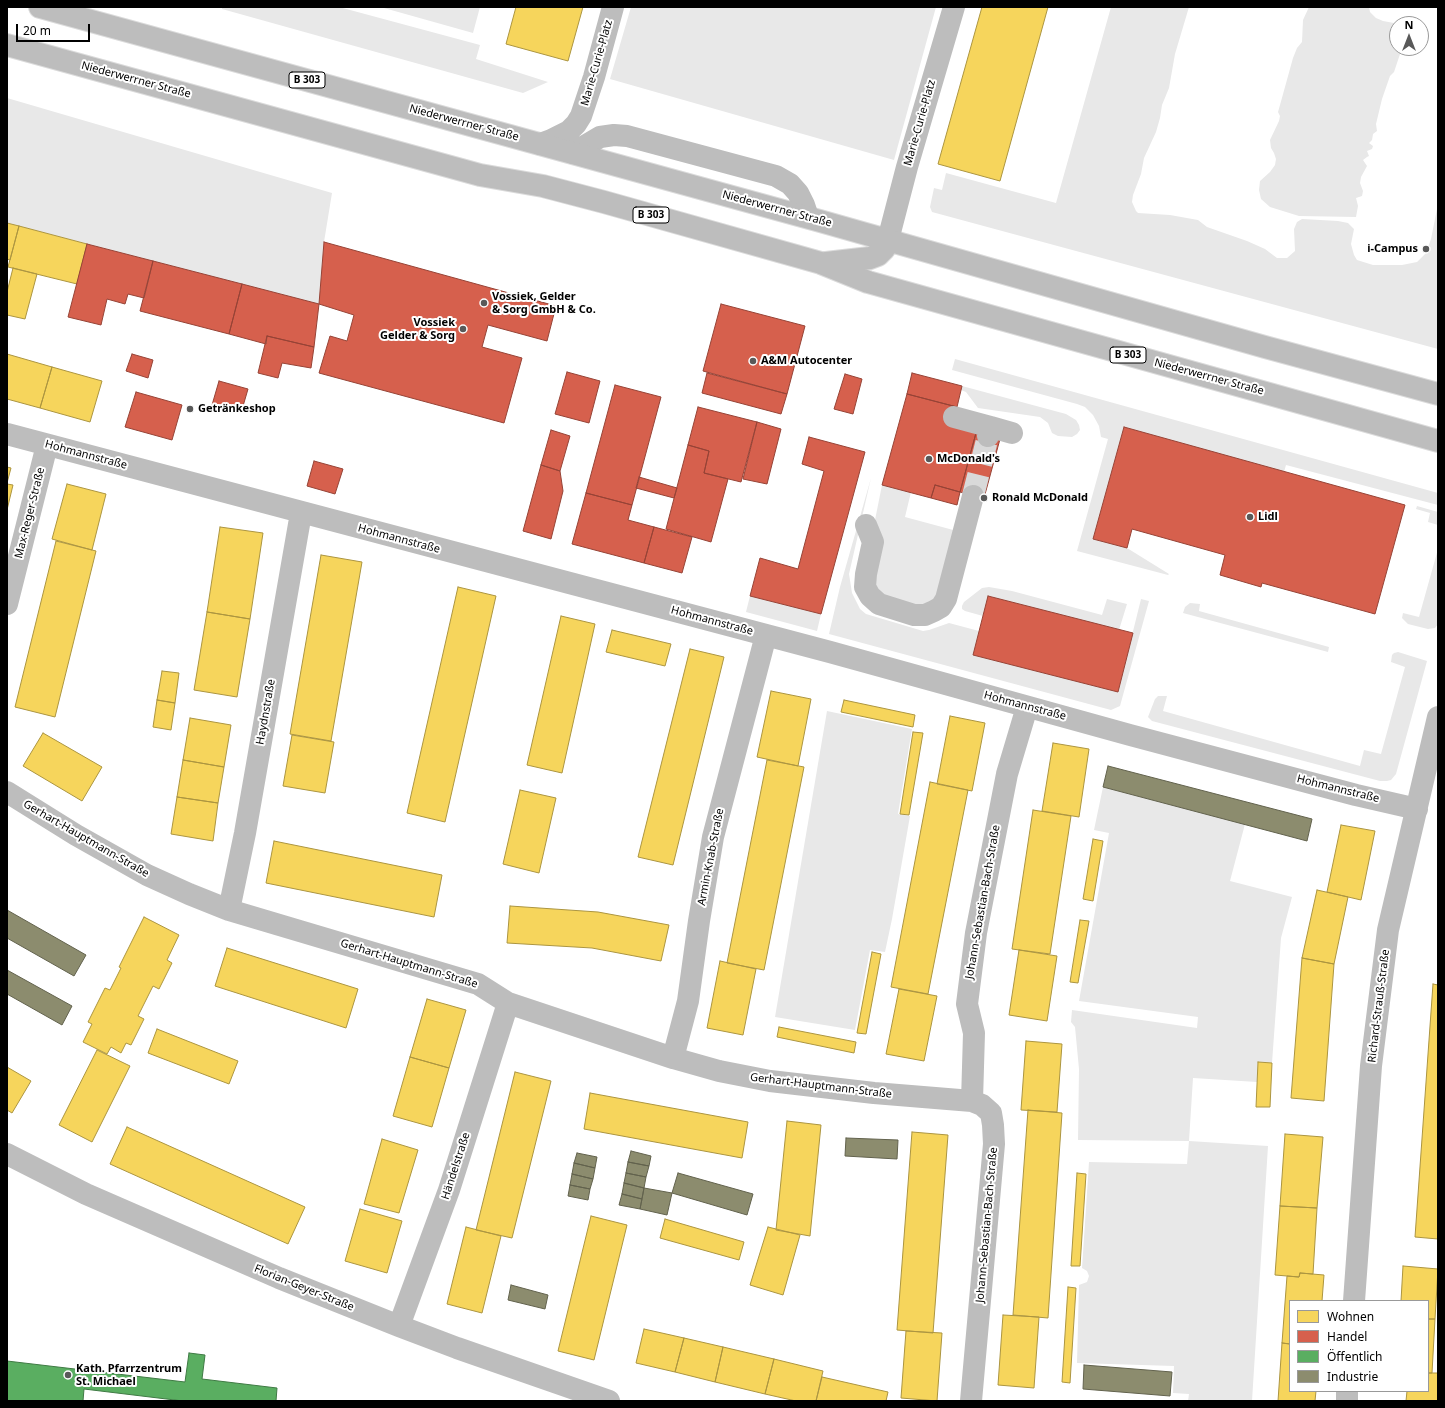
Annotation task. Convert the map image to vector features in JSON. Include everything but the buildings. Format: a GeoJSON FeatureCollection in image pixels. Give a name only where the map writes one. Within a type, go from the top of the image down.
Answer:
{"type":"FeatureCollection","features":[{"type":"Feature","properties":{"kind":"street","name":"Niederwerrner Straße"},"geometry":{"type":"LineString","coordinates":[[40,7],[808,217],[1264,347],[1438,394]]}},
{"type":"Feature","properties":{"kind":"street","name":"Marie-Curie-Platz"},"geometry":{"type":"LineString","coordinates":[[540,144],[569,131],[581,116],[614,7]]}},
{"type":"Feature","properties":{"kind":"street","name":"Marie-Curie-Platz"},"geometry":{"type":"LineString","coordinates":[[888,240],[954,7]]}},
{"type":"Feature","properties":{"kind":"street","name":"Niederwerrner Straße"},"geometry":{"type":"LineString","coordinates":[[7,45],[473,173],[543,186],[821,263],[875,284],[1438,441]]}},
{"type":"Feature","properties":{"kind":"street"},"geometry":{"type":"LineString","coordinates":[[573,153],[600,137],[614,135],[627,136],[776,176],[790,184],[798,193],[808,217]]}},
{"type":"Feature","properties":{"kind":"street","name":"Niederwerrner Straße"},"geometry":{"type":"LineString","coordinates":[[821,263],[870,258],[878,255],[884,249],[888,240]]}},
{"type":"Feature","properties":{"kind":"street"},"geometry":{"type":"LineString","coordinates":[[954,417],[990,432],[1012,433]]}},
{"type":"Feature","properties":{"kind":"street","name":"Hohmannstraße"},"geometry":{"type":"LineString","coordinates":[[7,434],[766,635],[1027,707],[1350,793],[1417,809]]}},
{"type":"Feature","properties":{"kind":"street","name":"Max-Reger-Straße"},"geometry":{"type":"LineString","coordinates":[[7,604],[47,445]]}},
{"type":"Feature","properties":{"kind":"street"},"geometry":{"type":"LineString","coordinates":[[866,525],[873,542],[866,574],[865,587],[870,596],[879,604],[914,615],[925,615],[940,607],[946,599],[973,496]]}},
{"type":"Feature","properties":{"kind":"street","name":"Haydnstraße"},"geometry":{"type":"LineString","coordinates":[[229,910],[245,833],[301,513]]}},
{"type":"Feature","properties":{"kind":"street","name":"Armin-Knab-Straße"},"geometry":{"type":"LineString","coordinates":[[673,1058],[688,1001],[713,837],[766,635]]}},
{"type":"Feature","properties":{"kind":"street","name":"Johann-Sebastian-Bach-Straße"},"geometry":{"type":"LineString","coordinates":[[970,1401],[994,1144],[991,1113],[982,1105],[972,1100],[974,1033],[967,1004],[976,932],[1007,774],[1027,707]]}},
{"type":"Feature","properties":{"kind":"street","name":"Richard-Strauß-Straße"},"geometry":{"type":"LineString","coordinates":[[1354,1300],[1371,1066],[1388,930],[1438,717]]}},
{"type":"Feature","properties":{"kind":"street","name":"Gerhart-Hauptmann-Straße"},"geometry":{"type":"LineString","coordinates":[[7,792],[76,835],[147,875],[229,910],[478,984],[508,1003],[673,1058],[719,1071],[770,1081],[874,1094],[972,1100]]}},
{"type":"Feature","properties":{"kind":"street","name":"Händelstraße"},"geometry":{"type":"LineString","coordinates":[[399,1326],[449,1190],[508,1003]]}},
{"type":"Feature","properties":{"kind":"street","name":"Florian-Geyer-Straße"},"geometry":{"type":"LineString","coordinates":[[7,1154],[86,1194],[287,1281],[399,1326],[504,1365],[609,1401]]}},
{"type":"Feature","properties":{"kind":"shaded area"},"geometry":{"type":"Polygon","coordinates":[[[222,7],[339,7],[480,45],[476,59],[548,82],[523,93],[222,9],[222,7]]]}},
{"type":"Feature","properties":{"kind":"shaded area"},"geometry":{"type":"Polygon","coordinates":[[[384,7],[480,7],[473,33],[384,7]]]}},
{"type":"Feature","properties":{"kind":"shaded area"},"geometry":{"type":"Polygon","coordinates":[[[631,7],[936,7],[894,160],[610,79],[631,7]]]}},
{"type":"Feature","properties":{"kind":"shaded area"},"geometry":{"type":"Polygon","coordinates":[[[1111,7],[1189,7],[1175,54],[1169,88],[1162,105],[1156,132],[1144,158],[1141,174],[1133,195],[1132,202],[1136,211],[1138,213],[1170,215],[1198,220],[1207,227],[1265,249],[1277,258],[1287,258],[1295,251],[1294,229],[1297,222],[1302,219],[1348,223],[1354,229],[1351,244],[1357,260],[1373,265],[1402,265],[1417,262],[1426,253],[1431,239],[1438,204],[1438,349],[932,212],[930,207],[934,188],[942,190],[946,173],[1056,203],[1111,7]]]}},
{"type":"Feature","properties":{"kind":"shaded area"},"geometry":{"type":"Polygon","coordinates":[[[1309,7],[1369,7],[1370,12],[1376,18],[1389,22],[1389,56],[1399,56],[1382,99],[1376,124],[1377,131],[1373,134],[1372,140],[1369,143],[1373,146],[1372,149],[1367,151],[1369,156],[1363,160],[1367,166],[1361,177],[1360,183],[1363,191],[1362,196],[1356,198],[1358,206],[1356,217],[1299,216],[1270,207],[1261,199],[1259,190],[1260,181],[1275,165],[1276,159],[1271,148],[1270,140],[1279,121],[1280,116],[1278,112],[1293,58],[1297,48],[1302,42],[1303,20],[1309,7]]]}},
{"type":"Feature","properties":{"kind":"shaded area"},"geometry":{"type":"Polygon","coordinates":[[[7,98],[332,193],[324,242],[319,304],[7,223],[7,98]]]}},
{"type":"Feature","properties":{"kind":"shaded area"},"geometry":{"type":"Polygon","coordinates":[[[955,359],[1438,493],[1438,505],[1286,465],[1284,472],[1124,427],[1093,539],[1127,548],[1169,574],[1168,575],[1077,551],[1108,439],[1101,437],[1099,426],[1093,415],[1085,407],[1077,404],[952,370],[955,359]]]}},
{"type":"Feature","properties":{"kind":"shaded area"},"geometry":{"type":"Polygon","coordinates":[[[962,386],[1066,414],[1076,420],[1080,430],[1072,437],[1058,436],[1052,433],[1048,423],[1040,417],[978,408],[966,392],[961,390],[962,386]]]}},
{"type":"Feature","properties":{"kind":"shaded area"},"geometry":{"type":"Polygon","coordinates":[[[871,478],[849,574],[852,593],[860,609],[866,614],[923,631],[949,623],[979,631],[973,655],[1118,692],[1141,599],[1149,601],[1120,706],[1111,710],[829,634],[840,587],[871,478]]]}},
{"type":"Feature","properties":{"kind":"shaded area"},"geometry":{"type":"Polygon","coordinates":[[[882,485],[911,492],[905,517],[957,531],[941,596],[930,608],[883,600],[870,576],[875,520],[882,485]]]}},
{"type":"Feature","properties":{"kind":"shaded area"},"geometry":{"type":"Polygon","coordinates":[[[1417,506],[1438,512],[1438,525],[1428,522],[1430,513],[1416,509],[1417,506]]]}},
{"type":"Feature","properties":{"kind":"shaded area"},"geometry":{"type":"Polygon","coordinates":[[[1438,549],[1438,624],[1435,628],[1428,629],[1408,624],[1402,618],[1403,613],[1419,617],[1438,549]]]}},
{"type":"Feature","properties":{"kind":"shaded area"},"geometry":{"type":"Polygon","coordinates":[[[989,587],[1012,591],[1102,615],[1107,599],[1127,604],[1119,630],[989,596],[983,616],[962,609],[964,602],[982,588],[989,587]]]}},
{"type":"Feature","properties":{"kind":"shaded area"},"geometry":{"type":"Polygon","coordinates":[[[750,596],[821,614],[817,631],[746,612],[750,596]]]}},
{"type":"Feature","properties":{"kind":"shaded area"},"geometry":{"type":"Polygon","coordinates":[[[1190,603],[1200,604],[1199,611],[1329,647],[1328,652],[1183,613],[1185,607],[1190,603]]]}},
{"type":"Feature","properties":{"kind":"shaded area"},"geometry":{"type":"Polygon","coordinates":[[[1398,652],[1427,661],[1396,774],[1391,780],[1380,781],[1152,721],[1148,717],[1155,699],[1158,696],[1167,696],[1163,711],[1360,766],[1364,750],[1381,754],[1405,667],[1391,662],[1392,655],[1398,652]]]}},
{"type":"Feature","properties":{"kind":"shaded area"},"geometry":{"type":"Polygon","coordinates":[[[827,711],[912,729],[898,814],[910,816],[892,919],[885,952],[870,950],[855,1030],[775,1017],[827,711]]]}},
{"type":"Feature","properties":{"kind":"shaded area"},"geometry":{"type":"Polygon","coordinates":[[[1103,787],[1245,824],[1230,881],[1292,897],[1281,938],[1272,1063],[1258,1062],[1257,1082],[1193,1078],[1189,1141],[1078,1140],[1079,1069],[1075,1027],[1071,1022],[1072,1010],[1197,1028],[1198,1017],[1079,1001],[1109,833],[1094,830],[1103,787]]]}},
{"type":"Feature","properties":{"kind":"shaded area"},"geometry":{"type":"Polygon","coordinates":[[[1189,1141],[1268,1146],[1252,1401],[1188,1401],[1189,1394],[1173,1393],[1174,1366],[1077,1363],[1079,1285],[1087,1282],[1089,1276],[1087,1271],[1082,1268],[1089,1162],[1187,1164],[1189,1141]]]}},
{"type":"Feature","properties":{"kind":"tunnel"},"geometry":{"type":"LineString","coordinates":[[973,496],[988,436]]}},
{"type":"Feature","properties":{"kind":"place","name":"i-Campus"},"geometry":{"type":"Point","coordinates":[1426,249]}},
{"type":"Feature","properties":{"kind":"place","name":"Vossiek, Gelder & Sorg GmbH & Co."},"geometry":{"type":"Point","coordinates":[484,303]}},
{"type":"Feature","properties":{"kind":"place","name":"Vossiek Gelder & Sorg"},"geometry":{"type":"Point","coordinates":[463,329]}},
{"type":"Feature","properties":{"kind":"place","name":"A&M Autocenter"},"geometry":{"type":"Point","coordinates":[753,361]}},
{"type":"Feature","properties":{"kind":"place","name":"Getränkeshop"},"geometry":{"type":"Point","coordinates":[190,409]}},
{"type":"Feature","properties":{"kind":"place","name":"McDonald's"},"geometry":{"type":"Point","coordinates":[929,459]}},
{"type":"Feature","properties":{"kind":"place","name":"Ronald McDonald"},"geometry":{"type":"Point","coordinates":[984,498]}},
{"type":"Feature","properties":{"kind":"place","name":"Lidl"},"geometry":{"type":"Point","coordinates":[1250,517]}},
{"type":"Feature","properties":{"kind":"place","name":"Kath. Pfarrzentrum St. Michael"},"geometry":{"type":"Point","coordinates":[68,1375]}}]}
